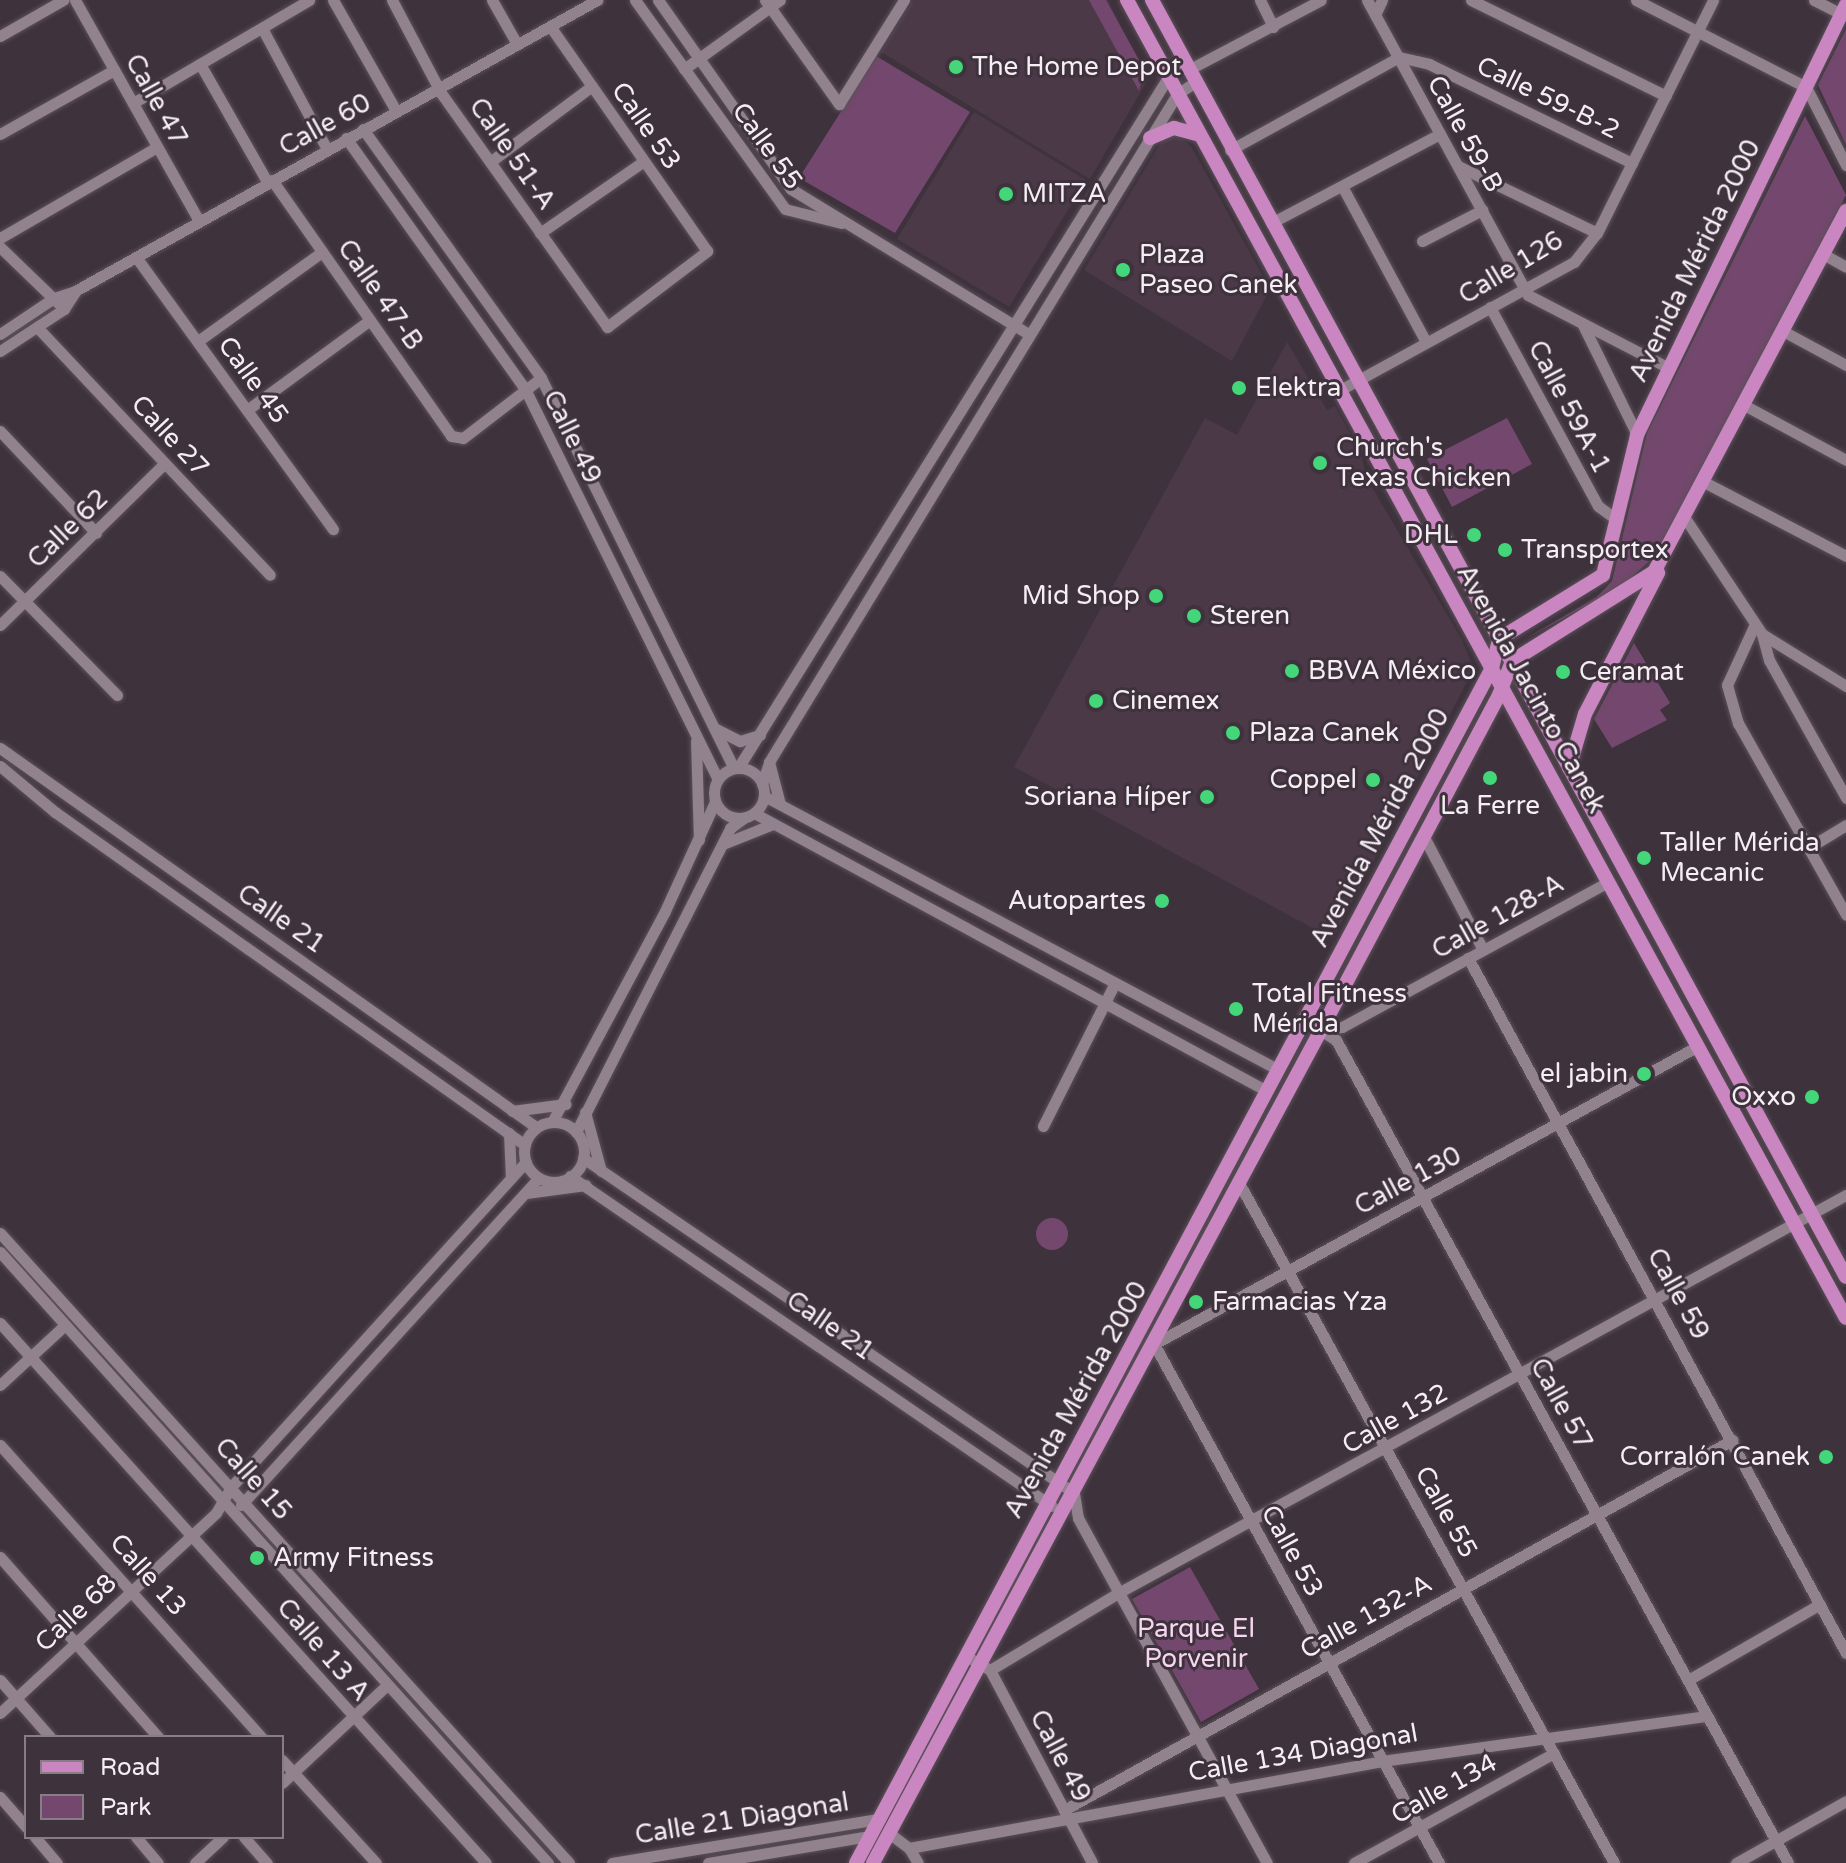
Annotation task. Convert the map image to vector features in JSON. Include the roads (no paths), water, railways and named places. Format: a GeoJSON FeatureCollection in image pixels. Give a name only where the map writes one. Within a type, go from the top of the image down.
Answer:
{"type":"FeatureCollection","features":[{"type":"Feature","properties":{"kind":"main road","name":"Avenida Jacinto Canek"},"geometry":{"type":"LineString","coordinates":[[1127,0],[1846,1318]]}},
{"type":"Feature","properties":{"kind":"main road","name":"Avenida Jacinto Canek"},"geometry":{"type":"LineString","coordinates":[[1152,0],[1230,150],[1844,1273]]}},
{"type":"Feature","properties":{"kind":"main road","name":"Avenida Mérida 2000"},"geometry":{"type":"LineString","coordinates":[[856,1863],[1492,668],[1499,639],[1593,586],[1603,575],[1637,435],[1844,10]]}},
{"type":"Feature","properties":{"kind":"main road"},"geometry":{"type":"LineString","coordinates":[[1150,138],[1174,128],[1200,135]]}},
{"type":"Feature","properties":{"kind":"main road"},"geometry":{"type":"LineString","coordinates":[[1569,768],[1585,714],[1846,211]]}},
{"type":"Feature","properties":{"kind":"main road"},"geometry":{"type":"LineString","coordinates":[[1512,661],[1641,583],[1667,552]]}},
{"type":"Feature","properties":{"kind":"main road","name":"Avenida Mérida 2000"},"geometry":{"type":"LineString","coordinates":[[873,1863],[986,1667],[1063,1513],[1503,687],[1512,661]]}},
{"type":"Feature","properties":{"kind":"main road"},"geometry":{"type":"LineString","coordinates":[[1747,1137],[1766,1126]]}},
{"type":"Feature","properties":{"kind":"main road"},"geometry":{"type":"LineString","coordinates":[[1824,1279],[1844,1273]]}},
{"type":"Feature","properties":{"kind":"street"},"geometry":{"type":"LineString","coordinates":[[1,33],[63,0]]}},
{"type":"Feature","properties":{"kind":"street","name":"Calle 47"},"geometry":{"type":"LineString","coordinates":[[75,0],[199,221]]}},
{"type":"Feature","properties":{"kind":"street"},"geometry":{"type":"LineString","coordinates":[[133,103],[309,0]]}},
{"type":"Feature","properties":{"kind":"street"},"geometry":{"type":"LineString","coordinates":[[333,0],[396,111]]}},
{"type":"Feature","properties":{"kind":"street","name":"Calle 51-A"},"geometry":{"type":"LineString","coordinates":[[392,0],[440,86],[607,327]]}},
{"type":"Feature","properties":{"kind":"street"},"geometry":{"type":"LineString","coordinates":[[492,0],[517,44]]}},
{"type":"Feature","properties":{"kind":"street","name":"Calle 55"},"geometry":{"type":"LineString","coordinates":[[635,0],[785,209],[854,226]]}},
{"type":"Feature","properties":{"kind":"street","name":"Calle 55"},"geometry":{"type":"LineString","coordinates":[[658,0],[791,189],[854,226]]}},
{"type":"Feature","properties":{"kind":"street"},"geometry":{"type":"LineString","coordinates":[[684,69],[772,2],[839,104],[904,0]]}},
{"type":"Feature","properties":{"kind":"street"},"geometry":{"type":"LineString","coordinates":[[1260,0],[1273,27]]}},
{"type":"Feature","properties":{"kind":"street"},"geometry":{"type":"LineString","coordinates":[[1182,55],[760,735],[736,768],[718,779],[715,802],[699,844],[566,1104],[552,1122],[536,1127],[525,1145],[526,1162],[539,1178],[558,1181],[570,1176],[583,1158],[576,1132],[585,1111],[730,828],[749,816],[763,790],[769,762],[1177,94],[1191,76],[1321,0]]}},
{"type":"Feature","properties":{"kind":"street","name":"Calle 59-B"},"geometry":{"type":"LineString","coordinates":[[1367,0],[1525,288]]}},
{"type":"Feature","properties":{"kind":"street"},"geometry":{"type":"LineString","coordinates":[[1375,15],[1382,0]]}},
{"type":"Feature","properties":{"kind":"street"},"geometry":{"type":"LineString","coordinates":[[1471,0],[1666,96]]}},
{"type":"Feature","properties":{"kind":"street"},"geometry":{"type":"LineString","coordinates":[[1636,0],[1806,87],[1846,165]]}},
{"type":"Feature","properties":{"kind":"street","name":"Calle 126"},"geometry":{"type":"LineString","coordinates":[[1340,390],[1574,262],[1597,233],[1713,0]]}},
{"type":"Feature","properties":{"kind":"street"},"geometry":{"type":"LineString","coordinates":[[1814,0],[1844,10]]}},
{"type":"Feature","properties":{"kind":"street","name":"Calle 60"},"geometry":{"type":"LineString","coordinates":[[0,334],[54,298],[75,291],[592,1]]}},
{"type":"Feature","properties":{"kind":"street","name":"Calle 53"},"geometry":{"type":"LineString","coordinates":[[550,26],[707,251],[607,327]]}},
{"type":"Feature","properties":{"kind":"street"},"geometry":{"type":"LineString","coordinates":[[262,28],[327,149]]}},
{"type":"Feature","properties":{"kind":"street"},"geometry":{"type":"LineString","coordinates":[[1230,150],[1399,57]]}},
{"type":"Feature","properties":{"kind":"street","name":"Calle 59-B-2"},"geometry":{"type":"LineString","coordinates":[[1399,57],[1429,64],[1632,163]]}},
{"type":"Feature","properties":{"kind":"street","name":"Calle 47-B"},"geometry":{"type":"LineString","coordinates":[[200,64],[270,181],[451,436],[463,438],[525,389]]}},
{"type":"Feature","properties":{"kind":"street"},"geometry":{"type":"LineString","coordinates":[[0,134],[114,70]]}},
{"type":"Feature","properties":{"kind":"street"},"geometry":{"type":"LineString","coordinates":[[490,162],[592,86]]}},
{"type":"Feature","properties":{"kind":"street","name":"Calle 49"},"geometry":{"type":"LineString","coordinates":[[363,129],[541,378],[736,768]]}},
{"type":"Feature","properties":{"kind":"street"},"geometry":{"type":"LineString","coordinates":[[1271,223],[1440,134]]}},
{"type":"Feature","properties":{"kind":"street","name":"Calle 49"},"geometry":{"type":"LineString","coordinates":[[346,138],[525,389],[718,779]]}},
{"type":"Feature","properties":{"kind":"street"},"geometry":{"type":"LineString","coordinates":[[0,238],[157,147]]}},
{"type":"Feature","properties":{"kind":"street"},"geometry":{"type":"LineString","coordinates":[[540,233],[644,161]]}},
{"type":"Feature","properties":{"kind":"street"},"geometry":{"type":"LineString","coordinates":[[1458,166],[1597,233]]}},
{"type":"Feature","properties":{"kind":"street"},"geometry":{"type":"LineString","coordinates":[[1342,186],[1426,342]]}},
{"type":"Feature","properties":{"kind":"street"},"geometry":{"type":"LineString","coordinates":[[1422,241],[1482,210]]}},
{"type":"Feature","properties":{"kind":"street"},"geometry":{"type":"LineString","coordinates":[[854,226],[1029,334]]}},
{"type":"Feature","properties":{"kind":"street"},"geometry":{"type":"LineString","coordinates":[[430,256],[445,245]]}},
{"type":"Feature","properties":{"kind":"street"},"geometry":{"type":"LineString","coordinates":[[0,247],[64,309]]}},
{"type":"Feature","properties":{"kind":"street"},"geometry":{"type":"LineString","coordinates":[[198,341],[322,252]]}},
{"type":"Feature","properties":{"kind":"street"},"geometry":{"type":"LineString","coordinates":[[1823,254],[1846,267]]}},
{"type":"Feature","properties":{"kind":"street","name":"Calle 45"},"geometry":{"type":"LineString","coordinates":[[136,257],[333,529]]}},
{"type":"Feature","properties":{"kind":"street"},"geometry":{"type":"LineString","coordinates":[[1525,288],[1582,323],[1669,368]]}},
{"type":"Feature","properties":{"kind":"street","name":"Calle 60"},"geometry":{"type":"LineString","coordinates":[[0,351],[64,309],[75,291]]}},
{"type":"Feature","properties":{"kind":"street","name":"Calle 59A-1"},"geometry":{"type":"LineString","coordinates":[[1490,307],[1598,506],[1617,520]]}},
{"type":"Feature","properties":{"kind":"street"},"geometry":{"type":"LineString","coordinates":[[247,410],[370,320]]}},
{"type":"Feature","properties":{"kind":"street"},"geometry":{"type":"LineString","coordinates":[[1582,323],[1637,435]]}},
{"type":"Feature","properties":{"kind":"street","name":"Calle 27"},"geometry":{"type":"LineString","coordinates":[[37,327],[270,575]]}},
{"type":"Feature","properties":{"kind":"street"},"geometry":{"type":"LineString","coordinates":[[1783,331],[1846,365]]}},
{"type":"Feature","properties":{"kind":"street"},"geometry":{"type":"LineString","coordinates":[[525,389],[541,378]]}},
{"type":"Feature","properties":{"kind":"street"},"geometry":{"type":"LineString","coordinates":[[1744,405],[1846,460]]}},
{"type":"Feature","properties":{"kind":"street"},"geometry":{"type":"LineString","coordinates":[[0,431],[96,533]]}},
{"type":"Feature","properties":{"kind":"street","name":"Calle 62"},"geometry":{"type":"LineString","coordinates":[[0,625],[165,463]]}},
{"type":"Feature","properties":{"kind":"street"},"geometry":{"type":"LineString","coordinates":[[1704,482],[1846,556]]}},
{"type":"Feature","properties":{"kind":"street"},"geometry":{"type":"LineString","coordinates":[[1685,518],[1758,629],[1769,660],[1846,798]]}},
{"type":"Feature","properties":{"kind":"street"},"geometry":{"type":"LineString","coordinates":[[872,554],[889,564]]}},
{"type":"Feature","properties":{"kind":"street"},"geometry":{"type":"LineString","coordinates":[[614,572],[633,565]]}},
{"type":"Feature","properties":{"kind":"street"},"geometry":{"type":"LineString","coordinates":[[0,576],[117,695]]}},
{"type":"Feature","properties":{"kind":"street"},"geometry":{"type":"LineString","coordinates":[[1758,629],[1727,685],[1738,723],[1846,915]]}},
{"type":"Feature","properties":{"kind":"street"},"geometry":{"type":"LineString","coordinates":[[1758,629],[1846,686]]}},
{"type":"Feature","properties":{"kind":"street"},"geometry":{"type":"LineString","coordinates":[[713,726],[732,739],[760,735]]}},
{"type":"Feature","properties":{"kind":"street"},"geometry":{"type":"LineString","coordinates":[[696,737],[699,844]]}},
{"type":"Feature","properties":{"kind":"street","name":"Calle 21"},"geometry":{"type":"LineString","coordinates":[[0,748],[536,1127]]}},
{"type":"Feature","properties":{"kind":"street"},"geometry":{"type":"LineString","coordinates":[[769,762],[780,804]]}},
{"type":"Feature","properties":{"kind":"street","name":"Calle 21"},"geometry":{"type":"LineString","coordinates":[[0,766],[162,887],[525,1145]]}},
{"type":"Feature","properties":{"kind":"street"},"geometry":{"type":"LineString","coordinates":[[736,768],[752,772],[763,790],[780,804],[1279,1070]]}},
{"type":"Feature","properties":{"kind":"street"},"geometry":{"type":"LineString","coordinates":[[715,802],[724,814],[749,816],[774,824],[1267,1091]]}},
{"type":"Feature","properties":{"kind":"street"},"geometry":{"type":"LineString","coordinates":[[721,846],[750,830],[774,824]]}},
{"type":"Feature","properties":{"kind":"street"},"geometry":{"type":"LineString","coordinates":[[1808,848],[1846,825]]}},
{"type":"Feature","properties":{"kind":"street"},"geometry":{"type":"LineString","coordinates":[[1424,837],[1483,950]]}},
{"type":"Feature","properties":{"kind":"street"},"geometry":{"type":"LineString","coordinates":[[162,887],[173,872]]}},
{"type":"Feature","properties":{"kind":"street","name":"Calle 128-A"},"geometry":{"type":"LineString","coordinates":[[1322,1028],[1342,1027],[1608,882]]}},
{"type":"Feature","properties":{"kind":"street","name":"Calle 59"},"geometry":{"type":"LineString","coordinates":[[1468,958],[1846,1653]]}},
{"type":"Feature","properties":{"kind":"street"},"geometry":{"type":"LineString","coordinates":[[637,965],[655,974]]}},
{"type":"Feature","properties":{"kind":"street"},"geometry":{"type":"LineString","coordinates":[[1043,1126],[1115,983]]}},
{"type":"Feature","properties":{"kind":"street"},"geometry":{"type":"LineString","coordinates":[[329,1004],[342,988]]}},
{"type":"Feature","properties":{"kind":"street","name":"Calle 57"},"geometry":{"type":"LineString","coordinates":[[1305,1020],[1322,1028],[1336,1040],[1788,1863]]}},
{"type":"Feature","properties":{"kind":"street","name":"Calle 130"},"geometry":{"type":"LineString","coordinates":[[1154,1344],[1698,1046]]}},
{"type":"Feature","properties":{"kind":"street"},"geometry":{"type":"LineString","coordinates":[[512,1111],[566,1104]]}},
{"type":"Feature","properties":{"kind":"street"},"geometry":{"type":"LineString","coordinates":[[585,1111],[601,1171]]}},
{"type":"Feature","properties":{"kind":"street"},"geometry":{"type":"LineString","coordinates":[[552,1122],[576,1132]]}},
{"type":"Feature","properties":{"kind":"street"},"geometry":{"type":"LineString","coordinates":[[509,1133],[511,1178]]}},
{"type":"Feature","properties":{"kind":"street","name":"Calle 21"},"geometry":{"type":"LineString","coordinates":[[583,1158],[1074,1493]]}},
{"type":"Feature","properties":{"kind":"street"},"geometry":{"type":"LineString","coordinates":[[222,1509],[231,1487],[526,1162]]}},
{"type":"Feature","properties":{"kind":"street","name":"Calle 21"},"geometry":{"type":"LineString","coordinates":[[570,1176],[1046,1503],[1078,1518]]}},
{"type":"Feature","properties":{"kind":"street"},"geometry":{"type":"LineString","coordinates":[[222,1509],[245,1503],[539,1178]]}},
{"type":"Feature","properties":{"kind":"street","name":"Calle 55"},"geometry":{"type":"LineString","coordinates":[[1239,1183],[1614,1863]]}},
{"type":"Feature","properties":{"kind":"street"},"geometry":{"type":"LineString","coordinates":[[526,1193],[585,1185]]}},
{"type":"Feature","properties":{"kind":"street","name":"Calle 132"},"geometry":{"type":"LineString","coordinates":[[986,1667],[1521,1376],[1794,1223],[1815,1216],[1846,1195]]}},
{"type":"Feature","properties":{"kind":"street","name":"Calle 15"},"geometry":{"type":"LineString","coordinates":[[0,1233],[569,1863]]}},
{"type":"Feature","properties":{"kind":"street","name":"Calle 15"},"geometry":{"type":"LineString","coordinates":[[0,1252],[222,1509],[548,1863]]}},
{"type":"Feature","properties":{"kind":"street"},"geometry":{"type":"LineString","coordinates":[[806,1336],[817,1318]]}},
{"type":"Feature","properties":{"kind":"street","name":"Calle 13 A"},"geometry":{"type":"LineString","coordinates":[[0,1323],[486,1863]]}},
{"type":"Feature","properties":{"kind":"street"},"geometry":{"type":"LineString","coordinates":[[0,1385],[65,1325]]}},
{"type":"Feature","properties":{"kind":"street"},"geometry":{"type":"LineString","coordinates":[[376,1327],[391,1343]]}},
{"type":"Feature","properties":{"kind":"street"},"geometry":{"type":"LineString","coordinates":[[1138,1336],[1154,1344]]}},
{"type":"Feature","properties":{"kind":"street","name":"Calle 53"},"geometry":{"type":"LineString","coordinates":[[1154,1344],[1439,1863]]}},
{"type":"Feature","properties":{"kind":"street","name":"Calle 132-A"},"geometry":{"type":"LineString","coordinates":[[1066,1814],[1196,1736],[1732,1440]]}},
{"type":"Feature","properties":{"kind":"street","name":"Calle 13"},"geometry":{"type":"LineString","coordinates":[[0,1445],[133,1590],[259,1735]]}},
{"type":"Feature","properties":{"kind":"street"},"geometry":{"type":"LineString","coordinates":[[1074,1493],[1078,1518],[1267,1863]]}},
{"type":"Feature","properties":{"kind":"street","name":"Calle 68"},"geometry":{"type":"LineString","coordinates":[[0,1713],[222,1509]]}},
{"type":"Feature","properties":{"kind":"street"},"geometry":{"type":"LineString","coordinates":[[0,1557],[156,1735]]}},
{"type":"Feature","properties":{"kind":"street"},"geometry":{"type":"LineString","coordinates":[[1688,1680],[1820,1604]]}},
{"type":"Feature","properties":{"kind":"street"},"geometry":{"type":"LineString","coordinates":[[966,1656],[986,1667]]}},
{"type":"Feature","properties":{"kind":"street","name":"Calle 49"},"geometry":{"type":"LineString","coordinates":[[986,1667],[1092,1863]]}},
{"type":"Feature","properties":{"kind":"street"},"geometry":{"type":"LineString","coordinates":[[0,1680],[48,1735]]}},
{"type":"Feature","properties":{"kind":"street"},"geometry":{"type":"LineString","coordinates":[[284,1781],[387,1685]]}},
{"type":"Feature","properties":{"kind":"street","name":"Calle 134 Diagonal"},"geometry":{"type":"LineString","coordinates":[[909,1848],[1066,1814],[1382,1761],[1544,1735],[1707,1716]]}},
{"type":"Feature","properties":{"kind":"street","name":"Calle 134"},"geometry":{"type":"LineString","coordinates":[[1354,1863],[1554,1753]]}},
{"type":"Feature","properties":{"kind":"street"},"geometry":{"type":"LineString","coordinates":[[284,1762],[376,1863]]}},
{"type":"Feature","properties":{"kind":"street"},"geometry":{"type":"LineString","coordinates":[[0,1797],[24,1825]]}},
{"type":"Feature","properties":{"kind":"street"},"geometry":{"type":"LineString","coordinates":[[1736,1863],[1846,1801]]}},
{"type":"Feature","properties":{"kind":"street","name":"Calle 21 Diagonal"},"geometry":{"type":"LineString","coordinates":[[612,1863],[879,1819]]}},
{"type":"Feature","properties":{"kind":"street"},"geometry":{"type":"LineString","coordinates":[[889,1833],[909,1848],[918,1863]]}},
{"type":"Feature","properties":{"kind":"street","name":"Calle 21 Diagonal"},"geometry":{"type":"LineString","coordinates":[[708,1863],[870,1836]]}},
{"type":"Feature","properties":{"kind":"street"},"geometry":{"type":"LineString","coordinates":[[37,1839],[57,1863]]}},
{"type":"Feature","properties":{"kind":"street"},"geometry":{"type":"LineString","coordinates":[[138,1839],[158,1863]]}},
{"type":"Feature","properties":{"kind":"street"},"geometry":{"type":"LineString","coordinates":[[195,1863],[221,1839]]}},
{"type":"Feature","properties":{"kind":"street"},"geometry":{"type":"LineString","coordinates":[[246,1839],[267,1863]]}},
{"type":"Feature","properties":{"kind":"place","name":"The Home Depot"},"geometry":{"type":"Point","coordinates":[956,67]}},
{"type":"Feature","properties":{"kind":"place","name":"MITZA"},"geometry":{"type":"Point","coordinates":[1006,194]}},
{"type":"Feature","properties":{"kind":"place","name":"Plaza Paseo Canek"},"geometry":{"type":"Point","coordinates":[1123,270]}},
{"type":"Feature","properties":{"kind":"place","name":"Elektra"},"geometry":{"type":"Point","coordinates":[1239,388]}},
{"type":"Feature","properties":{"kind":"place","name":"Church's Texas Chicken"},"geometry":{"type":"Point","coordinates":[1320,463]}},
{"type":"Feature","properties":{"kind":"place","name":"DHL"},"geometry":{"type":"Point","coordinates":[1474,535]}},
{"type":"Feature","properties":{"kind":"place","name":"Transportex"},"geometry":{"type":"Point","coordinates":[1505,550]}},
{"type":"Feature","properties":{"kind":"place","name":"Mid Shop"},"geometry":{"type":"Point","coordinates":[1156,596]}},
{"type":"Feature","properties":{"kind":"place","name":"Steren"},"geometry":{"type":"Point","coordinates":[1194,616]}},
{"type":"Feature","properties":{"kind":"place","name":"BBVA México"},"geometry":{"type":"Point","coordinates":[1292,671]}},
{"type":"Feature","properties":{"kind":"place","name":"Ceramat"},"geometry":{"type":"Point","coordinates":[1563,672]}},
{"type":"Feature","properties":{"kind":"place","name":"Cinemex"},"geometry":{"type":"Point","coordinates":[1096,701]}},
{"type":"Feature","properties":{"kind":"place","name":"Plaza Canek"},"geometry":{"type":"Point","coordinates":[1233,733]}},
{"type":"Feature","properties":{"kind":"place","name":"La Ferre"},"geometry":{"type":"Point","coordinates":[1490,778]}},
{"type":"Feature","properties":{"kind":"place","name":"Coppel"},"geometry":{"type":"Point","coordinates":[1373,780]}},
{"type":"Feature","properties":{"kind":"place","name":"Soriana Híper"},"geometry":{"type":"Point","coordinates":[1207,797]}},
{"type":"Feature","properties":{"kind":"place","name":"Taller Mérida Mecanic"},"geometry":{"type":"Point","coordinates":[1644,858]}},
{"type":"Feature","properties":{"kind":"place","name":"Autopartes"},"geometry":{"type":"Point","coordinates":[1162,901]}},
{"type":"Feature","properties":{"kind":"place","name":"Total Fitness Mérida"},"geometry":{"type":"Point","coordinates":[1236,1009]}},
{"type":"Feature","properties":{"kind":"place","name":"el jabin"},"geometry":{"type":"Point","coordinates":[1644,1074]}},
{"type":"Feature","properties":{"kind":"place","name":"Oxxo"},"geometry":{"type":"Point","coordinates":[1812,1097]}},
{"type":"Feature","properties":{"kind":"place","name":"Farmacias Yza"},"geometry":{"type":"Point","coordinates":[1196,1302]}},
{"type":"Feature","properties":{"kind":"place","name":"Corralón Canek"},"geometry":{"type":"Point","coordinates":[1826,1457]}},
{"type":"Feature","properties":{"kind":"place","name":"Army Fitness"},"geometry":{"type":"Point","coordinates":[257,1558]}},
{"type":"Feature","properties":{"kind":"park label","name":"Parque El Porvenir"},"geometry":{"type":"Point","coordinates":[1196,1644]}}]}
